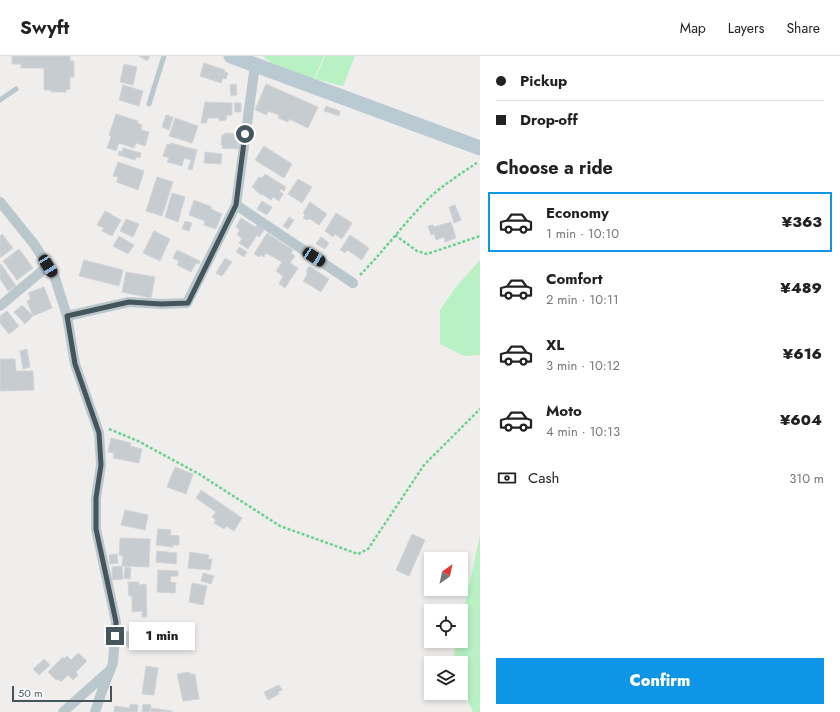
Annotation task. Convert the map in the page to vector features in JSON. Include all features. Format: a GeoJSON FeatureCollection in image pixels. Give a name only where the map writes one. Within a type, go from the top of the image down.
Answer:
{"type":"FeatureCollection","features":[{"type":"Feature","properties":{"kind":"street"},"geometry":{"type":"LineString","coordinates":[[231,56],[255,63],[480,148]]}},
{"type":"Feature","properties":{"kind":"street"},"geometry":{"type":"LineString","coordinates":[[67,316],[129,302],[161,304],[188,303],[236,205],[255,63]]}},
{"type":"Feature","properties":{"kind":"street"},"geometry":{"type":"LineString","coordinates":[[0,202],[34,244],[54,275],[67,316],[75,364],[99,433],[101,465],[96,498],[96,529],[116,622],[113,663],[95,712]]}},
{"type":"Feature","properties":{"kind":"street"},"geometry":{"type":"LineString","coordinates":[[236,205],[353,283]]}},
{"type":"Feature","properties":{"kind":"street"},"geometry":{"type":"LineString","coordinates":[[0,306],[48,266]]}},
{"type":"Feature","properties":{"kind":"street"},"geometry":{"type":"LineString","coordinates":[[63,712],[110,670]]}},
{"type":"Feature","properties":{"kind":"lane"},"geometry":{"type":"LineString","coordinates":[[149,104],[164,56]]}},
{"type":"Feature","properties":{"kind":"lane"},"geometry":{"type":"LineString","coordinates":[[0,100],[16,88]]}},
{"type":"Feature","properties":{"kind":"path"},"geometry":{"type":"LineString","coordinates":[[353,283],[430,197],[480,160]]}},
{"type":"Feature","properties":{"kind":"path"},"geometry":{"type":"LineString","coordinates":[[395,235],[417,251],[427,254],[480,236]]}},
{"type":"Feature","properties":{"kind":"path"},"geometry":{"type":"LineString","coordinates":[[96,423],[138,441],[199,474],[280,526],[358,554],[368,549],[424,465],[480,409]]}},
{"type":"Feature","properties":{"kind":"green space"},"geometry":{"type":"Polygon","coordinates":[[[263,56],[324,56],[314,79],[277,67],[263,56]]]}},
{"type":"Feature","properties":{"kind":"green space"},"geometry":{"type":"Polygon","coordinates":[[[325,56],[355,56],[343,86],[315,79],[325,56]]]}},
{"type":"Feature","properties":{"kind":"green space"},"geometry":{"type":"Polygon","coordinates":[[[480,260],[480,355],[464,356],[440,344],[440,310],[456,287],[480,260]]]}},
{"type":"Feature","properties":{"kind":"green space"},"geometry":{"type":"Polygon","coordinates":[[[480,535],[480,712],[473,712],[468,700],[468,656],[454,656],[455,648],[468,648],[468,604],[465,604],[480,535]]]}},
{"type":"Feature","properties":{"kind":"building"},"geometry":{"type":"Polygon","coordinates":[[[12,56],[70,56],[70,61],[74,61],[74,77],[70,77],[70,89],[66,90],[66,92],[51,92],[51,90],[44,90],[44,68],[21,68],[21,64],[12,64],[12,56]]]}},
{"type":"Feature","properties":{"kind":"building"},"geometry":{"type":"Polygon","coordinates":[[[139,56],[150,56],[147,61],[139,56]]]}},
{"type":"Feature","properties":{"kind":"building"},"geometry":{"type":"Polygon","coordinates":[[[204,63],[225,70],[224,72],[228,73],[226,79],[223,78],[221,83],[200,76],[204,63]]]}},
{"type":"Feature","properties":{"kind":"building"},"geometry":{"type":"Polygon","coordinates":[[[124,64],[137,67],[133,85],[120,82],[124,64]]]}},
{"type":"Feature","properties":{"kind":"building"},"geometry":{"type":"Polygon","coordinates":[[[236,84],[237,95],[231,96],[230,85],[236,84]]]}},
{"type":"Feature","properties":{"kind":"building"},"geometry":{"type":"Polygon","coordinates":[[[266,84],[318,107],[308,128],[289,119],[288,122],[278,118],[279,115],[268,111],[267,115],[255,110],[266,84]]]}},
{"type":"Feature","properties":{"kind":"building"},"geometry":{"type":"Polygon","coordinates":[[[123,85],[143,91],[139,106],[119,100],[123,85]]]}},
{"type":"Feature","properties":{"kind":"building"},"geometry":{"type":"Polygon","coordinates":[[[205,102],[232,103],[232,115],[227,115],[226,120],[220,121],[219,118],[208,118],[206,123],[201,123],[205,102]]]}},
{"type":"Feature","properties":{"kind":"building"},"geometry":{"type":"Polygon","coordinates":[[[234,103],[241,103],[241,112],[235,112],[234,103]]]}},
{"type":"Feature","properties":{"kind":"building"},"geometry":{"type":"Polygon","coordinates":[[[326,106],[340,111],[339,116],[324,111],[326,106]]]}},
{"type":"Feature","properties":{"kind":"building"},"geometry":{"type":"Polygon","coordinates":[[[116,114],[138,121],[137,123],[142,125],[141,130],[149,132],[145,146],[136,143],[134,148],[119,143],[116,151],[107,148],[111,137],[109,135],[116,114]]]}},
{"type":"Feature","properties":{"kind":"building"},"geometry":{"type":"Polygon","coordinates":[[[166,115],[173,117],[169,130],[162,127],[166,115]]]}},
{"type":"Feature","properties":{"kind":"building"},"geometry":{"type":"Polygon","coordinates":[[[175,118],[198,126],[192,143],[169,136],[175,118]]]}},
{"type":"Feature","properties":{"kind":"building"},"geometry":{"type":"Polygon","coordinates":[[[225,133],[239,134],[238,149],[222,148],[222,135],[225,133]]]}},
{"type":"Feature","properties":{"kind":"building"},"geometry":{"type":"Polygon","coordinates":[[[171,143],[197,150],[192,170],[188,169],[191,160],[184,158],[182,166],[167,162],[169,158],[163,156],[167,144],[170,145],[171,143]]]}},
{"type":"Feature","properties":{"kind":"building"},"geometry":{"type":"Polygon","coordinates":[[[264,146],[292,164],[284,178],[255,160],[264,146]]]}},
{"type":"Feature","properties":{"kind":"building"},"geometry":{"type":"Polygon","coordinates":[[[123,148],[141,153],[140,158],[136,157],[135,160],[118,155],[119,151],[122,152],[123,148]]]}},
{"type":"Feature","properties":{"kind":"building"},"geometry":{"type":"Polygon","coordinates":[[[205,152],[222,154],[221,164],[204,163],[205,152]]]}},
{"type":"Feature","properties":{"kind":"building"},"geometry":{"type":"Polygon","coordinates":[[[118,162],[144,171],[138,190],[117,182],[118,177],[113,176],[118,162]]]}},
{"type":"Feature","properties":{"kind":"building"},"geometry":{"type":"Polygon","coordinates":[[[265,174],[286,187],[284,191],[281,189],[279,191],[283,194],[279,201],[273,197],[271,200],[262,194],[261,195],[252,187],[259,177],[262,178],[265,174]]]}},
{"type":"Feature","properties":{"kind":"building"},"geometry":{"type":"Polygon","coordinates":[[[157,177],[173,182],[162,216],[146,211],[157,177]]]}},
{"type":"Feature","properties":{"kind":"building"},"geometry":{"type":"Polygon","coordinates":[[[298,179],[312,187],[302,203],[288,194],[298,179]]]}},
{"type":"Feature","properties":{"kind":"building"},"geometry":{"type":"Polygon","coordinates":[[[172,193],[185,197],[178,222],[165,217],[172,193]]]}},
{"type":"Feature","properties":{"kind":"building"},"geometry":{"type":"Polygon","coordinates":[[[194,200],[212,207],[211,209],[222,214],[216,229],[204,225],[205,221],[189,215],[194,200]]]}},
{"type":"Feature","properties":{"kind":"building"},"geometry":{"type":"Polygon","coordinates":[[[262,201],[272,207],[267,215],[257,209],[262,201]]]}},
{"type":"Feature","properties":{"kind":"building"},"geometry":{"type":"Polygon","coordinates":[[[310,202],[327,214],[319,225],[310,219],[307,220],[303,218],[305,215],[303,213],[310,202]]]}},
{"type":"Feature","properties":{"kind":"building"},"geometry":{"type":"Polygon","coordinates":[[[455,205],[461,220],[454,223],[449,207],[455,205]]]}},
{"type":"Feature","properties":{"kind":"building"},"geometry":{"type":"Polygon","coordinates":[[[105,211],[121,220],[112,236],[102,231],[104,228],[97,225],[105,211]]]}},
{"type":"Feature","properties":{"kind":"building"},"geometry":{"type":"Polygon","coordinates":[[[336,213],[352,223],[342,239],[335,234],[333,237],[325,231],[336,213]]]}},
{"type":"Feature","properties":{"kind":"building"},"geometry":{"type":"Polygon","coordinates":[[[289,217],[294,220],[288,229],[283,226],[289,217]]]}},
{"type":"Feature","properties":{"kind":"building"},"geometry":{"type":"Polygon","coordinates":[[[241,218],[255,227],[257,225],[264,230],[259,237],[257,235],[248,249],[239,243],[242,238],[237,235],[240,230],[236,227],[241,218]]]}},
{"type":"Feature","properties":{"kind":"building"},"geometry":{"type":"Polygon","coordinates":[[[126,219],[139,224],[133,237],[120,231],[126,219]]]}},
{"type":"Feature","properties":{"kind":"building"},"geometry":{"type":"Polygon","coordinates":[[[185,221],[192,223],[189,231],[182,229],[185,221]]]}},
{"type":"Feature","properties":{"kind":"building"},"geometry":{"type":"Polygon","coordinates":[[[451,222],[456,238],[445,242],[444,237],[436,240],[434,234],[431,235],[428,226],[433,225],[434,227],[451,222]]]}},
{"type":"Feature","properties":{"kind":"building"},"geometry":{"type":"Polygon","coordinates":[[[154,231],[170,239],[160,261],[143,253],[154,231]]]}},
{"type":"Feature","properties":{"kind":"building"},"geometry":{"type":"Polygon","coordinates":[[[267,233],[293,250],[291,253],[295,256],[290,263],[298,268],[285,288],[279,284],[283,276],[276,271],[282,262],[266,253],[264,257],[260,255],[259,257],[254,254],[267,233]]]}},
{"type":"Feature","properties":{"kind":"building"},"geometry":{"type":"Polygon","coordinates":[[[2,234],[13,248],[0,258],[0,236],[2,234]]]}},
{"type":"Feature","properties":{"kind":"building"},"geometry":{"type":"Polygon","coordinates":[[[350,235],[369,248],[362,260],[347,250],[345,253],[340,250],[350,235]]]}},
{"type":"Feature","properties":{"kind":"building"},"geometry":{"type":"Polygon","coordinates":[[[119,236],[134,245],[128,254],[113,246],[119,236]]]}},
{"type":"Feature","properties":{"kind":"building"},"geometry":{"type":"Polygon","coordinates":[[[321,237],[329,243],[325,249],[316,244],[321,237]]]}},
{"type":"Feature","properties":{"kind":"building"},"geometry":{"type":"Polygon","coordinates":[[[239,247],[247,252],[244,257],[236,252],[239,247]]]}},
{"type":"Feature","properties":{"kind":"building"},"geometry":{"type":"Polygon","coordinates":[[[19,249],[33,268],[17,280],[3,261],[19,249]]]}},
{"type":"Feature","properties":{"kind":"building"},"geometry":{"type":"Polygon","coordinates":[[[177,250],[200,261],[199,264],[196,263],[191,272],[177,265],[179,261],[173,258],[177,250]]]}},
{"type":"Feature","properties":{"kind":"building"},"geometry":{"type":"Polygon","coordinates":[[[225,258],[232,262],[222,276],[216,273],[225,258]]]}},
{"type":"Feature","properties":{"kind":"building"},"geometry":{"type":"Polygon","coordinates":[[[84,260],[123,270],[119,286],[79,276],[84,260]]]}},
{"type":"Feature","properties":{"kind":"building"},"geometry":{"type":"Polygon","coordinates":[[[1,264],[16,286],[8,291],[0,279],[1,264]]]}},
{"type":"Feature","properties":{"kind":"building"},"geometry":{"type":"Polygon","coordinates":[[[309,266],[329,279],[321,292],[303,281],[308,273],[306,272],[309,266]]]}},
{"type":"Feature","properties":{"kind":"building"},"geometry":{"type":"Polygon","coordinates":[[[126,272],[155,277],[151,298],[122,292],[126,272]]]}},
{"type":"Feature","properties":{"kind":"building"},"geometry":{"type":"Polygon","coordinates":[[[44,287],[52,308],[33,316],[27,301],[31,299],[28,293],[44,287]]]}},
{"type":"Feature","properties":{"kind":"building"},"geometry":{"type":"Polygon","coordinates":[[[22,305],[33,316],[25,324],[14,312],[22,305]]]}},
{"type":"Feature","properties":{"kind":"building"},"geometry":{"type":"Polygon","coordinates":[[[7,311],[19,326],[9,334],[0,323],[0,316],[7,311]]]}},
{"type":"Feature","properties":{"kind":"building"},"geometry":{"type":"Polygon","coordinates":[[[27,349],[30,367],[23,369],[20,351],[27,349]]]}},
{"type":"Feature","properties":{"kind":"building"},"geometry":{"type":"Polygon","coordinates":[[[0,359],[15,359],[16,371],[33,371],[34,390],[0,391],[0,359]]]}},
{"type":"Feature","properties":{"kind":"building"},"geometry":{"type":"Polygon","coordinates":[[[111,438],[131,443],[130,446],[142,449],[139,463],[113,458],[114,453],[108,452],[111,438]]]}},
{"type":"Feature","properties":{"kind":"building"},"geometry":{"type":"Polygon","coordinates":[[[175,467],[193,474],[186,494],[167,487],[175,467]]]}},
{"type":"Feature","properties":{"kind":"building"},"geometry":{"type":"Polygon","coordinates":[[[201,490],[242,518],[234,531],[226,526],[224,529],[214,523],[216,520],[212,517],[216,512],[196,498],[201,490]]]}},
{"type":"Feature","properties":{"kind":"building"},"geometry":{"type":"Polygon","coordinates":[[[125,510],[148,515],[145,530],[121,525],[125,510]]]}},
{"type":"Feature","properties":{"kind":"building"},"geometry":{"type":"Polygon","coordinates":[[[158,529],[171,530],[170,535],[179,536],[179,545],[173,545],[173,547],[156,545],[158,529]]]}},
{"type":"Feature","properties":{"kind":"building"},"geometry":{"type":"Polygon","coordinates":[[[412,534],[425,540],[409,576],[396,570],[412,534]]]}},
{"type":"Feature","properties":{"kind":"building"},"geometry":{"type":"Polygon","coordinates":[[[120,538],[150,539],[149,567],[122,566],[123,556],[119,555],[120,538]]]}},
{"type":"Feature","properties":{"kind":"building"},"geometry":{"type":"Polygon","coordinates":[[[157,551],[177,553],[176,564],[156,562],[157,551]]]}},
{"type":"Feature","properties":{"kind":"building"},"geometry":{"type":"Polygon","coordinates":[[[190,552],[209,555],[208,559],[212,559],[210,570],[188,568],[190,552]]]}},
{"type":"Feature","properties":{"kind":"building"},"geometry":{"type":"Polygon","coordinates":[[[117,554],[118,563],[110,564],[109,555],[117,554]]]}},
{"type":"Feature","properties":{"kind":"building"},"geometry":{"type":"Polygon","coordinates":[[[122,566],[123,579],[112,580],[112,567],[122,566]]]}},
{"type":"Feature","properties":{"kind":"building"},"geometry":{"type":"Polygon","coordinates":[[[125,567],[131,568],[130,579],[124,578],[125,567]]]}},
{"type":"Feature","properties":{"kind":"building"},"geometry":{"type":"Polygon","coordinates":[[[158,570],[178,571],[178,576],[171,576],[170,582],[176,583],[175,593],[157,592],[158,570]]]}},
{"type":"Feature","properties":{"kind":"building"},"geometry":{"type":"Polygon","coordinates":[[[203,573],[214,576],[211,584],[201,581],[203,573]]]}},
{"type":"Feature","properties":{"kind":"building"},"geometry":{"type":"Polygon","coordinates":[[[128,582],[139,582],[139,585],[146,584],[147,617],[142,617],[142,611],[132,612],[132,596],[129,596],[128,582]]]}},
{"type":"Feature","properties":{"kind":"building"},"geometry":{"type":"Polygon","coordinates":[[[192,583],[207,586],[203,605],[189,602],[192,583]]]}},
{"type":"Feature","properties":{"kind":"building"},"geometry":{"type":"Polygon","coordinates":[[[125,631],[148,635],[146,645],[141,644],[140,649],[122,646],[125,631]]]}},
{"type":"Feature","properties":{"kind":"building"},"geometry":{"type":"Polygon","coordinates":[[[78,653],[87,661],[76,672],[78,675],[73,680],[68,675],[61,682],[58,679],[56,680],[48,672],[63,657],[64,659],[67,656],[71,660],[78,653]]]}},
{"type":"Feature","properties":{"kind":"building"},"geometry":{"type":"Polygon","coordinates":[[[44,659],[50,665],[39,675],[33,669],[44,659]]]}},
{"type":"Feature","properties":{"kind":"building"},"geometry":{"type":"Polygon","coordinates":[[[146,666],[158,668],[154,695],[142,694],[146,666]]]}},
{"type":"Feature","properties":{"kind":"building"},"geometry":{"type":"Polygon","coordinates":[[[189,672],[190,674],[195,674],[199,699],[183,701],[177,674],[189,672]]]}},
{"type":"Feature","properties":{"kind":"building"},"geometry":{"type":"Polygon","coordinates":[[[279,685],[282,690],[278,692],[279,694],[268,700],[264,692],[279,685]]]}},
{"type":"Feature","properties":{"kind":"building"},"geometry":{"type":"Polygon","coordinates":[[[130,704],[138,705],[137,712],[114,712],[115,706],[130,708],[130,704]]]}},
{"type":"Feature","properties":{"kind":"building"},"geometry":{"type":"Polygon","coordinates":[[[143,704],[151,705],[150,712],[142,712],[143,704]]]}},
{"type":"Feature","properties":{"kind":"building"},"geometry":{"type":"Polygon","coordinates":[[[151,708],[172,711],[172,712],[151,712],[151,708]]]}},
{"type":"Feature","properties":{"kind":"route"},"geometry":{"type":"LineString","coordinates":[[115,636],[116,622],[96,529],[96,498],[101,465],[99,433],[75,364],[67,316],[129,302],[161,304],[188,303],[236,205],[245,134]]}}]}
